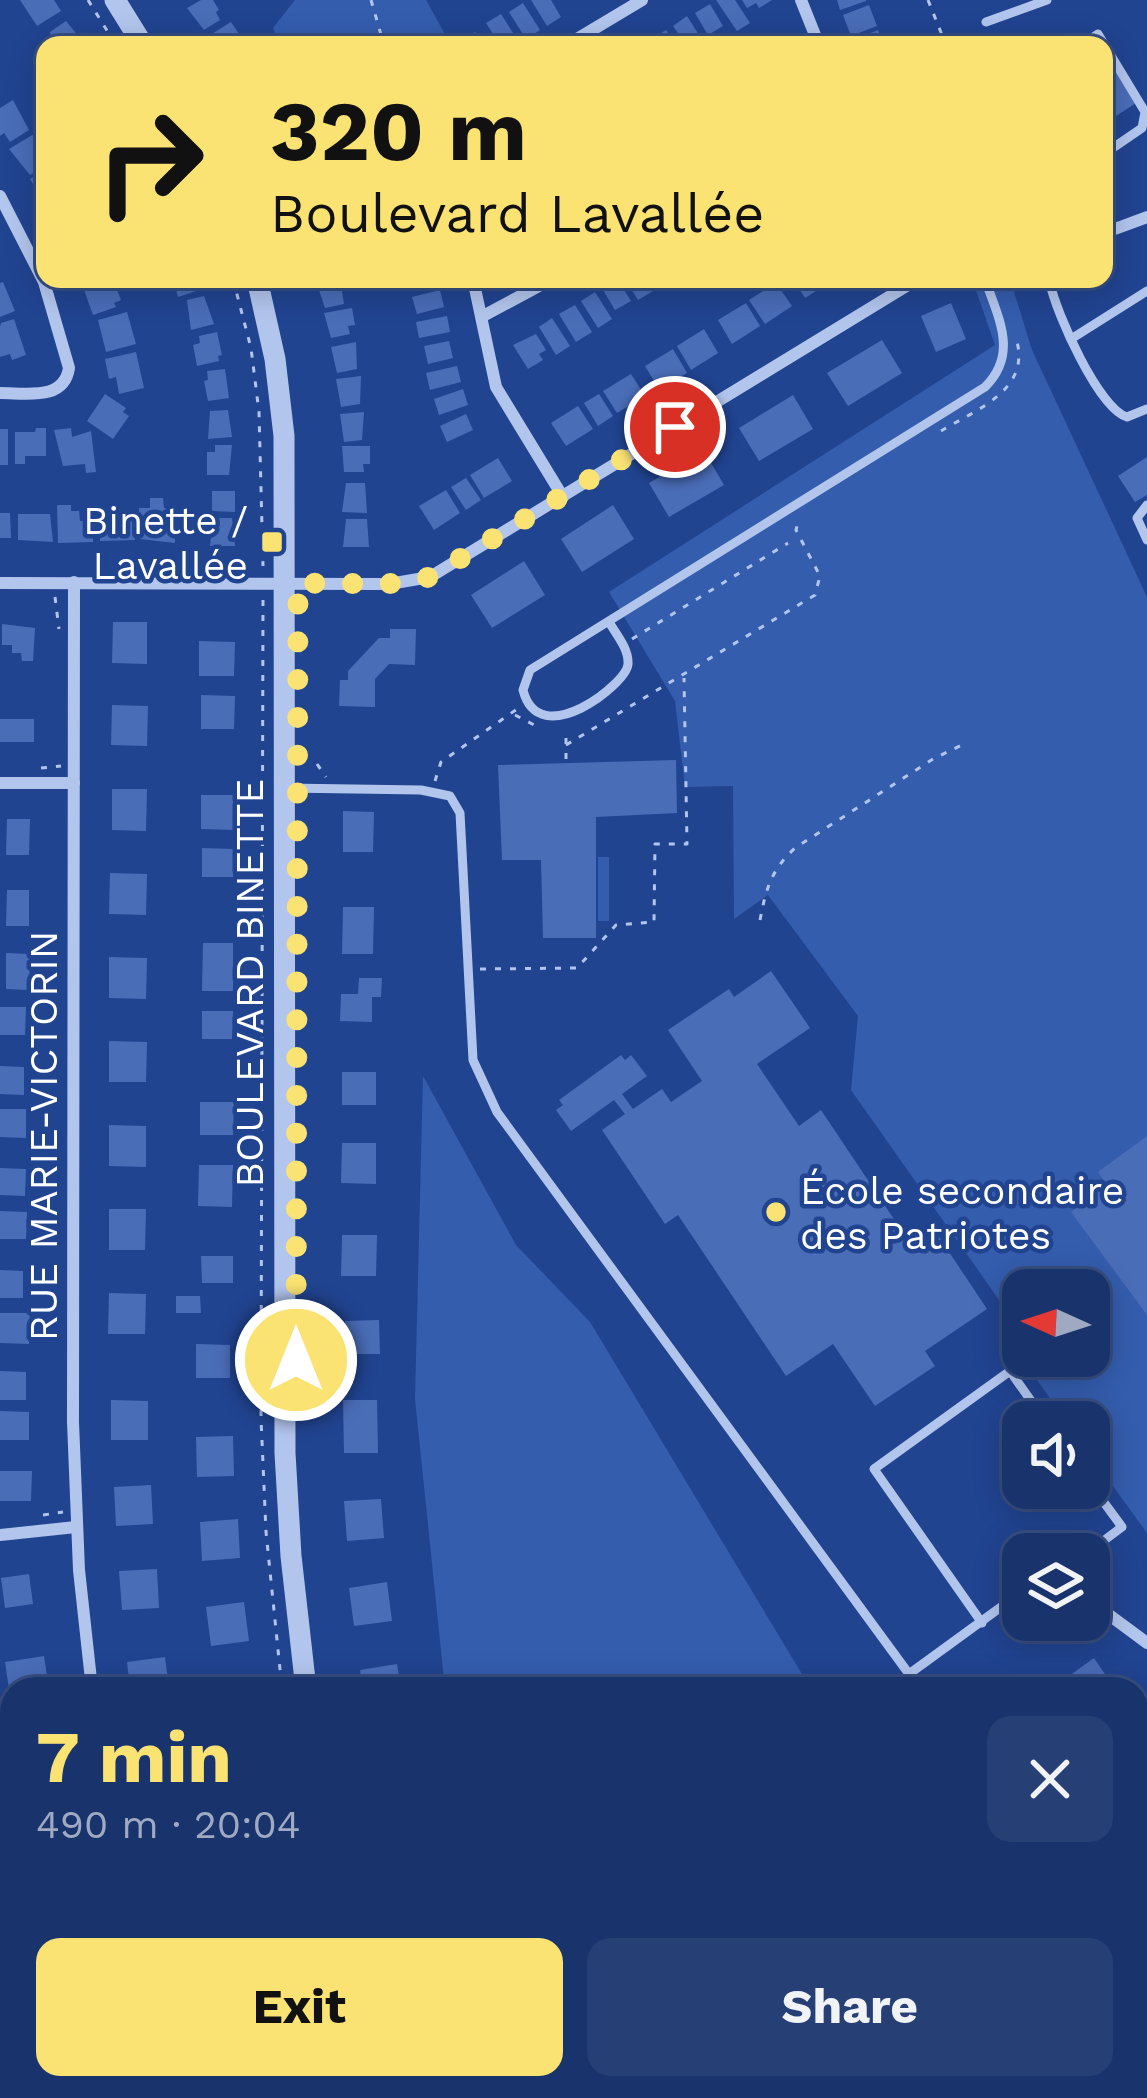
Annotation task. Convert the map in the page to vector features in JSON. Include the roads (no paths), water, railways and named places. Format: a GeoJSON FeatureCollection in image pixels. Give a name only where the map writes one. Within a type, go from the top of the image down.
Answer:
{"type":"FeatureCollection","features":[{"type":"Feature","properties":{"kind":"street"},"geometry":{"type":"LineString","coordinates":[[115,0],[137,36]]}},
{"type":"Feature","properties":{"kind":"street"},"geometry":{"type":"LineString","coordinates":[[128,0],[151,36]]}},
{"type":"Feature","properties":{"kind":"street"},"geometry":{"type":"LineString","coordinates":[[583,36],[643,0]]}},
{"type":"Feature","properties":{"kind":"street"},"geometry":{"type":"LineString","coordinates":[[801,0],[815,36]]}},
{"type":"Feature","properties":{"kind":"street"},"geometry":{"type":"LineString","coordinates":[[0,196],[36,266]]}},
{"type":"Feature","properties":{"kind":"street"},"geometry":{"type":"LineString","coordinates":[[1113,230],[1147,217]]}},
{"type":"Feature","properties":{"kind":"street"},"geometry":{"type":"LineString","coordinates":[[0,393],[56,390],[66,382],[70,368],[46,288]]}},
{"type":"Feature","properties":{"kind":"street","name":"BOULEVARD BINETTE"},"geometry":{"type":"LineString","coordinates":[[259,288],[273,344],[283,422],[291,583]]}},
{"type":"Feature","properties":{"kind":"street","name":"BOULEVARD BINETTE"},"geometry":{"type":"LineString","coordinates":[[270,288],[292,394],[285,1453],[305,1677]]}},
{"type":"Feature","properties":{"kind":"street"},"geometry":{"type":"LineString","coordinates":[[475,288],[496,387],[563,497]]}},
{"type":"Feature","properties":{"kind":"street"},"geometry":{"type":"LineString","coordinates":[[483,316],[536,288]]}},
{"type":"Feature","properties":{"kind":"street"},"geometry":{"type":"LineString","coordinates":[[0,583],[388,584],[423,579],[454,565],[903,288]]}},
{"type":"Feature","properties":{"kind":"street","name":"RUE MARIE-VICTORIN"},"geometry":{"type":"LineString","coordinates":[[74,583],[72,1400],[76,1527],[91,1677]]}},
{"type":"Feature","properties":{"kind":"street"},"geometry":{"type":"LineString","coordinates":[[0,783],[74,783]]}},
{"type":"Feature","properties":{"kind":"street","name":"BOULEVARD BINETTE"},"geometry":{"type":"LineString","coordinates":[[291,788],[297,1446],[304,1581],[316,1677]]}},
{"type":"Feature","properties":{"kind":"street"},"geometry":{"type":"LineString","coordinates":[[0,1535],[76,1527]]}},
{"type":"Feature","properties":{"kind":"street"},"geometry":{"type":"LineString","coordinates":[[1110,1616],[1147,1643]]}},
{"type":"Feature","properties":{"kind":"lane"},"geometry":{"type":"LineString","coordinates":[[986,22],[1047,0]]}},
{"type":"Feature","properties":{"kind":"lane"},"geometry":{"type":"LineString","coordinates":[[1113,58],[1145,112],[1142,128],[1113,148]]}},
{"type":"Feature","properties":{"kind":"lane"},"geometry":{"type":"LineString","coordinates":[[609,622],[627,652],[620,682],[566,715],[553,718],[533,711],[526,703],[524,680],[530,670],[986,387],[997,376],[1006,352],[988,288]]}},
{"type":"Feature","properties":{"kind":"lane"},"geometry":{"type":"LineString","coordinates":[[1052,288],[1071,339],[1112,410],[1127,417],[1147,409]]}},
{"type":"Feature","properties":{"kind":"lane"},"geometry":{"type":"LineString","coordinates":[[1071,339],[1147,291]]}},
{"type":"Feature","properties":{"kind":"lane"},"geometry":{"type":"LineString","coordinates":[[1147,505],[1137,518],[1147,540]]}},
{"type":"Feature","properties":{"kind":"lane"},"geometry":{"type":"LineString","coordinates":[[291,788],[433,790],[450,796],[460,813],[473,1060],[497,1112],[908,1674],[1002,1607]]}},
{"type":"Feature","properties":{"kind":"lane"},"geometry":{"type":"LineString","coordinates":[[982,1623],[874,1469],[1010,1371],[1031,1401]]}},
{"type":"Feature","properties":{"kind":"lane"},"geometry":{"type":"LineString","coordinates":[[1109,1509],[1122,1527],[1110,1536]]}},
{"type":"Feature","properties":{"kind":"place","name":"Binette / Lavallée"},"geometry":{"type":"Point","coordinates":[272,542]}},
{"type":"Feature","properties":{"kind":"place","name":"École secondaire des Patriotes"},"geometry":{"type":"Point","coordinates":[776,1212]}}]}
